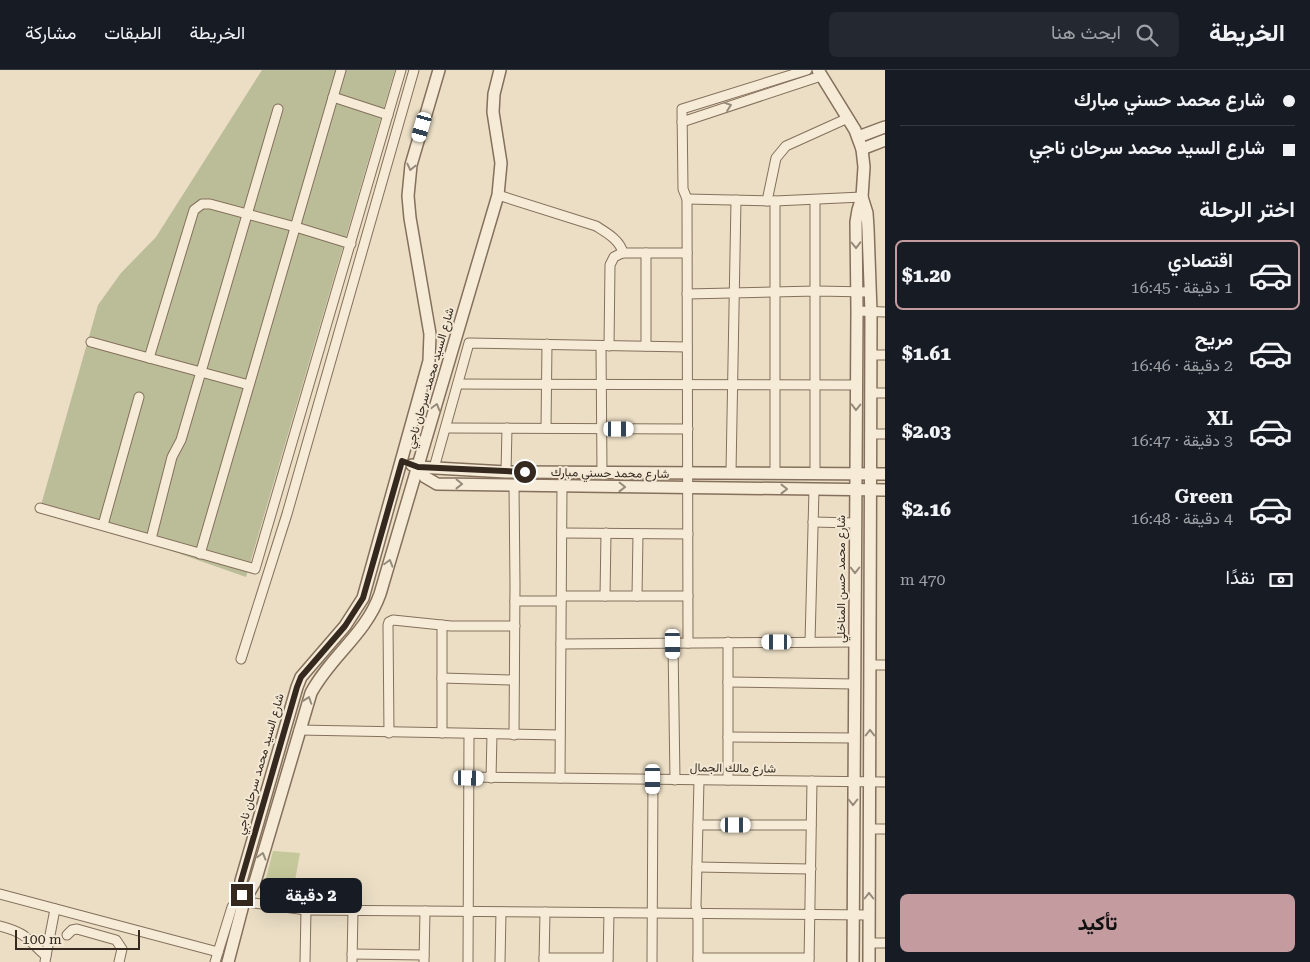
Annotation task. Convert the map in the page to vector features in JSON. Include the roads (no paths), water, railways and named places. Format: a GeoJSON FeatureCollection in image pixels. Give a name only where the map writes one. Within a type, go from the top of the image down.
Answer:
{"type":"FeatureCollection","features":[{"type":"Feature","properties":{"kind":"street"},"geometry":{"type":"LineString","coordinates":[[200,554],[341,70]]}},
{"type":"Feature","properties":{"kind":"street"},"geometry":{"type":"LineString","coordinates":[[40,508],[255,569],[401,70]]}},
{"type":"Feature","properties":{"kind":"street"},"geometry":{"type":"LineString","coordinates":[[241,659],[287,514],[414,70]]}},
{"type":"Feature","properties":{"kind":"street","name":"شارع السيد محمد سرحان ناجي"},"geometry":{"type":"LineString","coordinates":[[244,901],[240,888],[241,881],[297,687],[301,677],[352,618],[363,598],[430,361],[431,344],[410,218],[408,185],[411,165],[439,70]]}},
{"type":"Feature","properties":{"kind":"street","name":"شارع السيد محمد سرحان ناجي"},"geometry":{"type":"LineString","coordinates":[[228,962],[244,901],[255,882],[308,700],[314,686],[364,626],[377,602],[498,195],[502,163],[494,122],[494,102],[500,70]]}},
{"type":"Feature","properties":{"kind":"street"},"geometry":{"type":"LineString","coordinates":[[688,643],[687,199],[683,189],[682,109],[806,70]]}},
{"type":"Feature","properties":{"kind":"street"},"geometry":{"type":"LineString","coordinates":[[682,122],[751,99],[819,73]]}},
{"type":"Feature","properties":{"kind":"street","name":"شارع محمد حسن المناخلي"},"geometry":{"type":"LineString","coordinates":[[819,73],[858,137],[862,148],[864,167],[862,197],[856,222],[853,962]]}},
{"type":"Feature","properties":{"kind":"street"},"geometry":{"type":"LineString","coordinates":[[747,89],[751,99]]}},
{"type":"Feature","properties":{"kind":"street"},"geometry":{"type":"LineString","coordinates":[[333,97],[388,115]]}},
{"type":"Feature","properties":{"kind":"street"},"geometry":{"type":"LineString","coordinates":[[151,539],[172,457],[181,440],[278,109]]}},
{"type":"Feature","properties":{"kind":"street"},"geometry":{"type":"LineString","coordinates":[[775,473],[775,292],[771,201],[776,158],[786,146],[848,118]]}},
{"type":"Feature","properties":{"kind":"street"},"geometry":{"type":"LineString","coordinates":[[858,137],[885,127]]}},
{"type":"Feature","properties":{"kind":"street"},"geometry":{"type":"LineString","coordinates":[[862,148],[885,140]]}},
{"type":"Feature","properties":{"kind":"street"},"geometry":{"type":"LineString","coordinates":[[498,195],[596,226],[610,234],[622,246],[623,253]]}},
{"type":"Feature","properties":{"kind":"street"},"geometry":{"type":"LineString","coordinates":[[687,199],[771,201],[862,197]]}},
{"type":"Feature","properties":{"kind":"street","name":"شارع محمد حسن المناخلي"},"geometry":{"type":"LineString","coordinates":[[862,197],[868,221],[871,312],[869,962]]}},
{"type":"Feature","properties":{"kind":"street"},"geometry":{"type":"LineString","coordinates":[[731,472],[736,200]]}},
{"type":"Feature","properties":{"kind":"street"},"geometry":{"type":"LineString","coordinates":[[815,200],[815,473]]}},
{"type":"Feature","properties":{"kind":"street"},"geometry":{"type":"LineString","coordinates":[[149,358],[194,210],[202,204],[210,204],[351,244]]}},
{"type":"Feature","properties":{"kind":"street"},"geometry":{"type":"LineString","coordinates":[[602,472],[601,384],[610,264],[614,257],[623,253],[687,252]]}},
{"type":"Feature","properties":{"kind":"street"},"geometry":{"type":"LineString","coordinates":[[646,253],[646,346]]}},
{"type":"Feature","properties":{"kind":"street"},"geometry":{"type":"LineString","coordinates":[[687,294],[816,291],[870,292]]}},
{"type":"Feature","properties":{"kind":"street"},"geometry":{"type":"LineString","coordinates":[[335,296],[347,300]]}},
{"type":"Feature","properties":{"kind":"street"},"geometry":{"type":"LineString","coordinates":[[857,312],[885,312]]}},
{"type":"Feature","properties":{"kind":"street"},"geometry":{"type":"LineString","coordinates":[[91,342],[249,385]]}},
{"type":"Feature","properties":{"kind":"street"},"geometry":{"type":"LineString","coordinates":[[434,468],[469,343],[687,347]]}},
{"type":"Feature","properties":{"kind":"street"},"geometry":{"type":"LineString","coordinates":[[546,428],[547,344]]}},
{"type":"Feature","properties":{"kind":"street"},"geometry":{"type":"LineString","coordinates":[[871,355],[885,355]]}},
{"type":"Feature","properties":{"kind":"street"},"geometry":{"type":"LineString","coordinates":[[458,384],[856,385]]}},
{"type":"Feature","properties":{"kind":"street"},"geometry":{"type":"LineString","coordinates":[[871,393],[885,393]]}},
{"type":"Feature","properties":{"kind":"street"},"geometry":{"type":"LineString","coordinates":[[103,525],[139,397]]}},
{"type":"Feature","properties":{"kind":"street"},"geometry":{"type":"LineString","coordinates":[[446,428],[688,429]]}},
{"type":"Feature","properties":{"kind":"street"},"geometry":{"type":"LineString","coordinates":[[506,472],[507,428]]}},
{"type":"Feature","properties":{"kind":"street"},"geometry":{"type":"LineString","coordinates":[[870,434],[885,434]]}},
{"type":"Feature","properties":{"kind":"street"},"geometry":{"type":"LineString","coordinates":[[402,461],[418,467]]}},
{"type":"Feature","properties":{"kind":"street","name":"شارع محمد حسني مبارك"},"geometry":{"type":"LineString","coordinates":[[418,467],[506,472],[885,474]]}},
{"type":"Feature","properties":{"kind":"street","name":"شارع محمد حسني مبارك"},"geometry":{"type":"LineString","coordinates":[[418,467],[425,477],[438,484],[688,489],[885,490]]}},
{"type":"Feature","properties":{"kind":"street"},"geometry":{"type":"LineString","coordinates":[[514,485],[514,734]]}},
{"type":"Feature","properties":{"kind":"street"},"geometry":{"type":"LineString","coordinates":[[560,778],[562,485]]}},
{"type":"Feature","properties":{"kind":"street"},"geometry":{"type":"LineString","coordinates":[[810,642],[814,490]]}},
{"type":"Feature","properties":{"kind":"street"},"geometry":{"type":"LineString","coordinates":[[813,522],[855,523]]}},
{"type":"Feature","properties":{"kind":"street"},"geometry":{"type":"LineString","coordinates":[[562,533],[688,534]]}},
{"type":"Feature","properties":{"kind":"street"},"geometry":{"type":"LineString","coordinates":[[605,596],[606,534]]}},
{"type":"Feature","properties":{"kind":"street"},"geometry":{"type":"LineString","coordinates":[[637,596],[638,534]]}},
{"type":"Feature","properties":{"kind":"street"},"geometry":{"type":"LineString","coordinates":[[515,601],[605,596],[688,596]]}},
{"type":"Feature","properties":{"kind":"street"},"geometry":{"type":"LineString","coordinates":[[389,733],[388,624],[393,620],[442,625],[515,626]]}},
{"type":"Feature","properties":{"kind":"street"},"geometry":{"type":"LineString","coordinates":[[442,625],[442,733]]}},
{"type":"Feature","properties":{"kind":"street"},"geometry":{"type":"LineString","coordinates":[[728,642],[728,780]]}},
{"type":"Feature","properties":{"kind":"street"},"geometry":{"type":"LineString","coordinates":[[561,644],[854,642]]}},
{"type":"Feature","properties":{"kind":"street"},"geometry":{"type":"LineString","coordinates":[[673,644],[675,780]]}},
{"type":"Feature","properties":{"kind":"street"},"geometry":{"type":"LineString","coordinates":[[870,665],[885,665]]}},
{"type":"Feature","properties":{"kind":"street"},"geometry":{"type":"LineString","coordinates":[[442,678],[514,680]]}},
{"type":"Feature","properties":{"kind":"street"},"geometry":{"type":"LineString","coordinates":[[728,682],[854,684]]}},
{"type":"Feature","properties":{"kind":"street"},"geometry":{"type":"LineString","coordinates":[[299,730],[560,735]]}},
{"type":"Feature","properties":{"kind":"street"},"geometry":{"type":"LineString","coordinates":[[468,962],[465,777],[469,734]]}},
{"type":"Feature","properties":{"kind":"street"},"geometry":{"type":"LineString","coordinates":[[491,778],[492,734]]}},
{"type":"Feature","properties":{"kind":"street"},"geometry":{"type":"LineString","coordinates":[[728,736],[854,738]]}},
{"type":"Feature","properties":{"kind":"street","name":"شارع مالك الجمال"},"geometry":{"type":"LineString","coordinates":[[465,777],[885,782]]}},
{"type":"Feature","properties":{"kind":"street"},"geometry":{"type":"LineString","coordinates":[[652,962],[653,779]]}},
{"type":"Feature","properties":{"kind":"street"},"geometry":{"type":"LineString","coordinates":[[699,780],[696,905],[698,914],[698,960],[809,960],[812,781]]}},
{"type":"Feature","properties":{"kind":"street"},"geometry":{"type":"LineString","coordinates":[[698,825],[812,826]]}},
{"type":"Feature","properties":{"kind":"street"},"geometry":{"type":"LineString","coordinates":[[869,829],[885,829]]}},
{"type":"Feature","properties":{"kind":"street"},"geometry":{"type":"LineString","coordinates":[[697,867],[811,869]]}},
{"type":"Feature","properties":{"kind":"street"},"geometry":{"type":"LineString","coordinates":[[0,894],[218,952]]}},
{"type":"Feature","properties":{"kind":"street"},"geometry":{"type":"LineString","coordinates":[[215,962],[232,907],[239,901],[306,910],[869,915]]}},
{"type":"Feature","properties":{"kind":"street"},"geometry":{"type":"LineString","coordinates":[[46,959],[55,909]]}},
{"type":"Feature","properties":{"kind":"street"},"geometry":{"type":"LineString","coordinates":[[305,962],[306,910]]}},
{"type":"Feature","properties":{"kind":"street"},"geometry":{"type":"LineString","coordinates":[[353,910],[352,958],[424,959],[425,911]]}},
{"type":"Feature","properties":{"kind":"street"},"geometry":{"type":"LineString","coordinates":[[500,962],[501,912]]}},
{"type":"Feature","properties":{"kind":"street"},"geometry":{"type":"LineString","coordinates":[[545,912],[544,960],[608,960],[609,913]]}},
{"type":"Feature","properties":{"kind":"street"},"geometry":{"type":"LineString","coordinates":[[0,926],[25,935],[46,959]]}},
{"type":"Feature","properties":{"kind":"street"},"geometry":{"type":"LineString","coordinates":[[67,935],[72,930],[77,929],[116,940],[122,949],[119,962]]}},
{"type":"Feature","properties":{"kind":"street"},"geometry":{"type":"LineString","coordinates":[[869,943],[885,943]]}}]}
